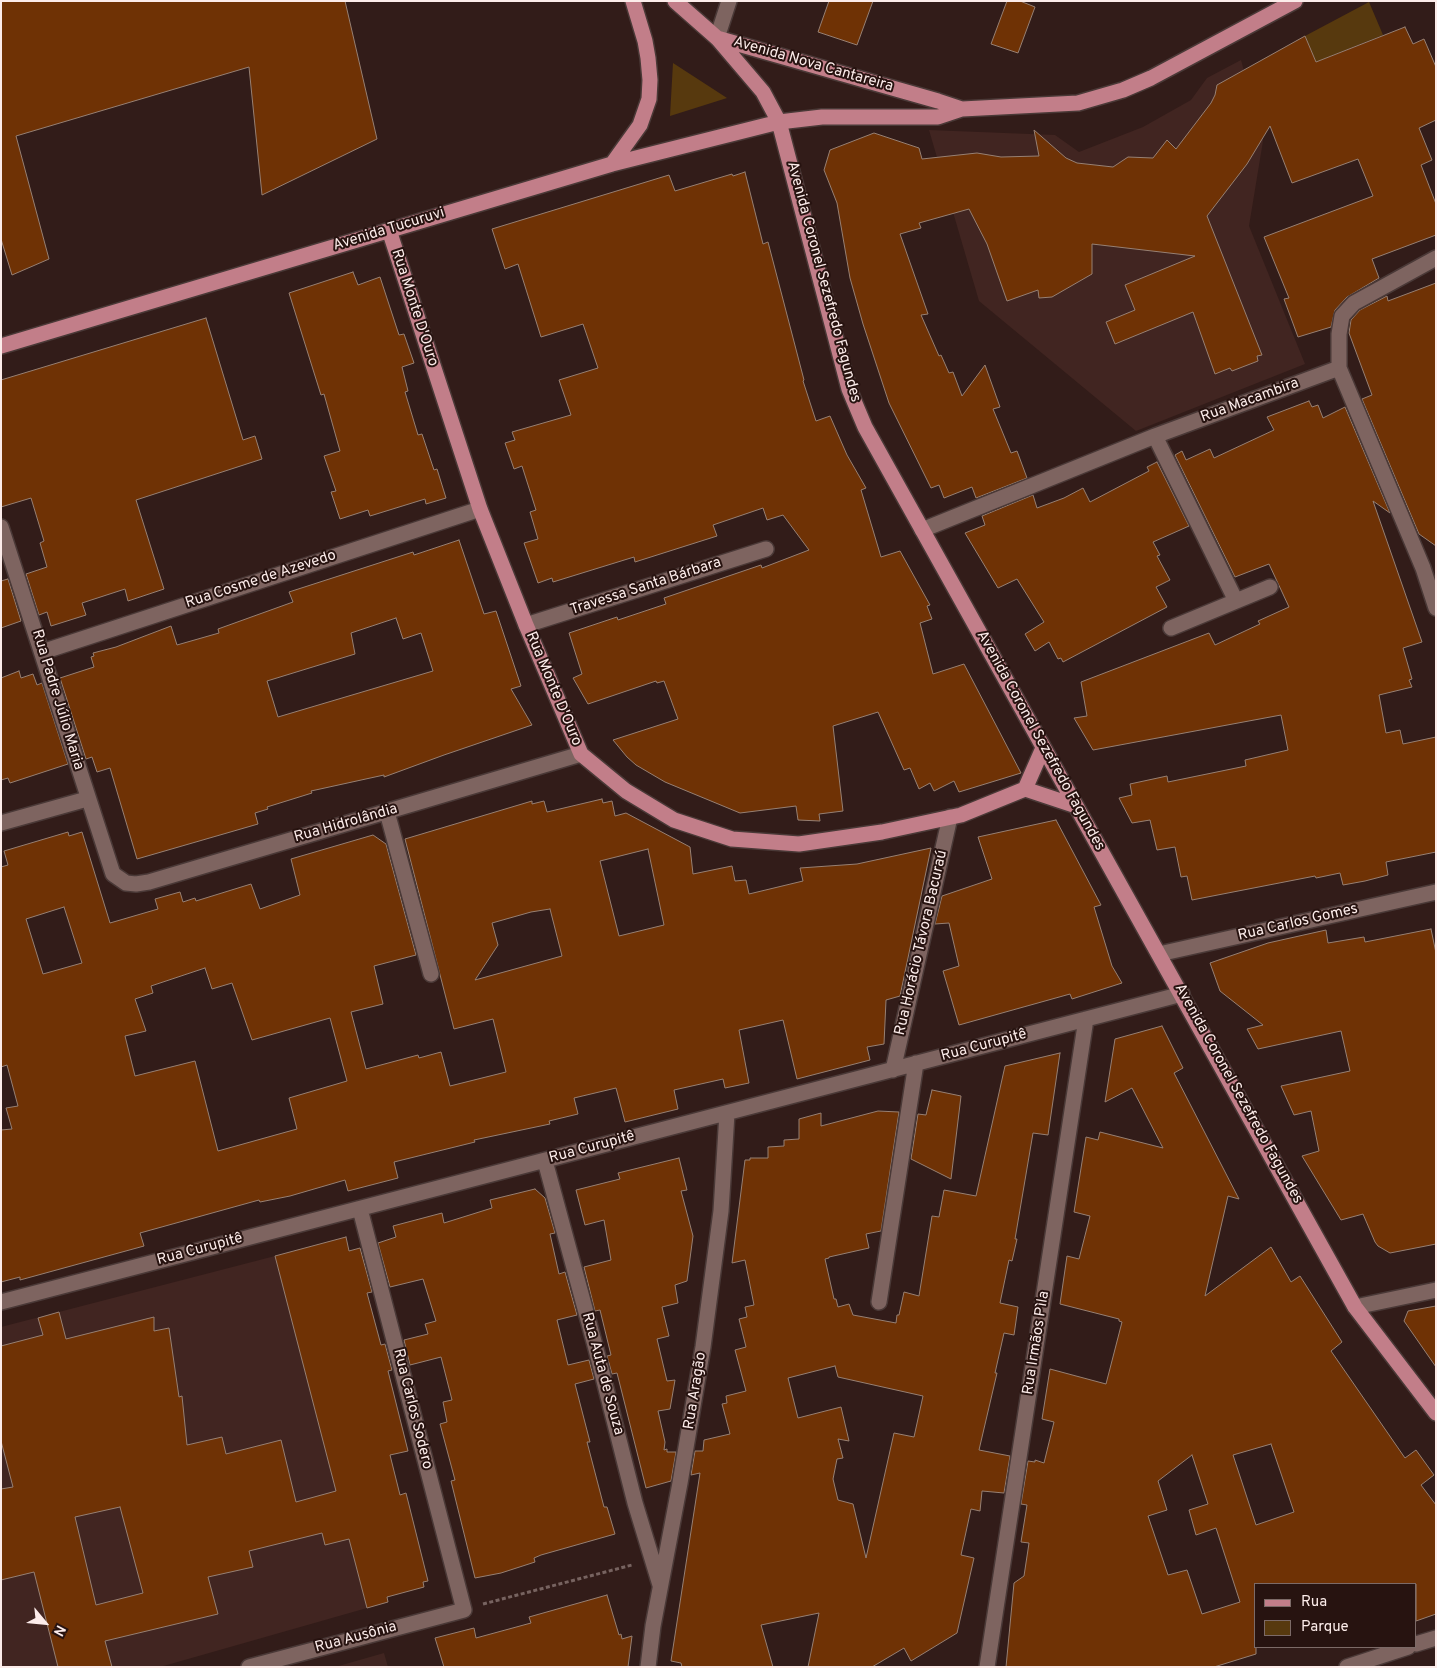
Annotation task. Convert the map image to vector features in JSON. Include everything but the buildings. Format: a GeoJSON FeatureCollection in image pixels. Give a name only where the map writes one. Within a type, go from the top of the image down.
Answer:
{"type":"FeatureCollection","features":[{"type":"Feature","properties":{"kind":"main road"},"geometry":{"type":"LineString","coordinates":[[612,164],[640,125],[649,99],[650,80],[646,41],[633,1]]}},
{"type":"Feature","properties":{"kind":"main road","name":"Avenida Nova Cantareira"},"geometry":{"type":"LineString","coordinates":[[675,1],[717,38],[962,109]]}},
{"type":"Feature","properties":{"kind":"main road","name":"Avenida Nova Cantareira"},"geometry":{"type":"LineString","coordinates":[[779,122],[822,117],[938,117],[962,109],[1078,103],[1123,90],[1182,62],[1295,1]]}},
{"type":"Feature","properties":{"kind":"main road","name":"Avenida Coronel Sezefredo Fagundes"},"geometry":{"type":"LineString","coordinates":[[717,38],[763,92],[779,122],[849,389],[865,427],[1355,1307],[1436,1413]]}},
{"type":"Feature","properties":{"kind":"main road","name":"Avenida Tucuruvi"},"geometry":{"type":"LineString","coordinates":[[1,346],[612,164],[779,122]]}},
{"type":"Feature","properties":{"kind":"main road","name":"Rua Monte D'Ouro"},"geometry":{"type":"LineString","coordinates":[[389,230],[480,508],[526,625],[581,754],[626,791],[674,820],[732,839],[799,844],[882,832],[961,815],[1025,789]]}},
{"type":"Feature","properties":{"kind":"main road"},"geometry":{"type":"LineString","coordinates":[[1043,748],[1025,789],[1076,806]]}},
{"type":"Feature","properties":{"kind":"street"},"geometry":{"type":"LineString","coordinates":[[717,38],[729,1]]}},
{"type":"Feature","properties":{"kind":"street"},"geometry":{"type":"LineString","coordinates":[[1436,258],[1354,303],[1342,316],[1339,334],[1339,368],[1429,566],[1436,608]]}},
{"type":"Feature","properties":{"kind":"street","name":"Rua Macambira"},"geometry":{"type":"LineString","coordinates":[[922,530],[1155,436],[1339,368]]}},
{"type":"Feature","properties":{"kind":"street"},"geometry":{"type":"LineString","coordinates":[[1155,436],[1236,602]]}},
{"type":"Feature","properties":{"kind":"street","name":"Rua Cosme de Azevedo"},"geometry":{"type":"LineString","coordinates":[[42,652],[480,508]]}},
{"type":"Feature","properties":{"kind":"street","name":"Rua Padre Júlio Maria"},"geometry":{"type":"LineString","coordinates":[[1,527],[113,874]]}},
{"type":"Feature","properties":{"kind":"street","name":"Travessa Santa Bárbara"},"geometry":{"type":"LineString","coordinates":[[526,625],[766,549]]}},
{"type":"Feature","properties":{"kind":"street"},"geometry":{"type":"LineString","coordinates":[[1171,628],[1270,587]]}},
{"type":"Feature","properties":{"kind":"street","name":"Rua Hidrolândia"},"geometry":{"type":"LineString","coordinates":[[113,874],[126,883],[149,882],[581,754]]}},
{"type":"Feature","properties":{"kind":"street"},"geometry":{"type":"LineString","coordinates":[[1,823],[87,798]]}},
{"type":"Feature","properties":{"kind":"street"},"geometry":{"type":"LineString","coordinates":[[387,812],[431,974]]}},
{"type":"Feature","properties":{"kind":"street","name":"Rua Horácio Távora Bacuraú"},"geometry":{"type":"LineString","coordinates":[[893,1070],[950,817]]}},
{"type":"Feature","properties":{"kind":"street","name":"Rua Carlos Gomes"},"geometry":{"type":"LineString","coordinates":[[1159,954],[1436,892]]}},
{"type":"Feature","properties":{"kind":"street","name":"Rua Curupitê"},"geometry":{"type":"LineString","coordinates":[[1,1302],[1182,994]]}},
{"type":"Feature","properties":{"kind":"street","name":"Rua Irmãos Pìla"},"geometry":{"type":"LineString","coordinates":[[987,1667],[1086,1019]]}},
{"type":"Feature","properties":{"kind":"street"},"geometry":{"type":"LineString","coordinates":[[879,1302],[916,1064]]}},
{"type":"Feature","properties":{"kind":"street","name":"Rua Aragão"},"geometry":{"type":"LineString","coordinates":[[648,1667],[653,1626],[703,1347],[721,1211],[726,1113]]}},
{"type":"Feature","properties":{"kind":"street","name":"Rua Auta de Souza"},"geometry":{"type":"LineString","coordinates":[[545,1160],[635,1503],[661,1586]]}},
{"type":"Feature","properties":{"kind":"street","name":"Rua Carlos Sodero"},"geometry":{"type":"LineString","coordinates":[[360,1209],[464,1610]]}},
{"type":"Feature","properties":{"kind":"street"},"geometry":{"type":"LineString","coordinates":[[1355,1307],[1436,1290]]}},
{"type":"Feature","properties":{"kind":"street","name":"Rua Ausônia"},"geometry":{"type":"LineString","coordinates":[[249,1667],[464,1610]]}},
{"type":"Feature","properties":{"kind":"street"},"geometry":{"type":"LineString","coordinates":[[1417,1644],[1436,1638]]}},
{"type":"Feature","properties":{"kind":"street"},"geometry":{"type":"LineString","coordinates":[[1347,1667],[1405,1648]]}},
{"type":"Feature","properties":{"kind":"path"},"geometry":{"type":"LineString","coordinates":[[464,1610],[653,1561]]}},
{"type":"Feature","properties":{"kind":"shaded area"},"geometry":{"type":"Polygon","coordinates":[[[1241,60],[1263,141],[1249,226],[1305,364],[1136,431],[979,301],[929,130],[1055,135],[1079,152],[1143,127],[1191,100],[1207,78],[1241,60]]]}},
{"type":"Feature","properties":{"kind":"shaded area"},"geometry":{"type":"Polygon","coordinates":[[[275,1256],[367,1608],[160,1667],[1,1667],[1,1327],[275,1256]]]}},
{"type":"Feature","properties":{"kind":"shaded area"},"geometry":{"type":"Polygon","coordinates":[[[384,1653],[388,1667],[335,1667],[384,1653]]]}},
{"type":"Feature","properties":{"kind":"green space"},"geometry":{"type":"Polygon","coordinates":[[[1369,2],[1383,35],[1316,62],[1305,36],[1369,2]]]}},
{"type":"Feature","properties":{"kind":"green space"},"geometry":{"type":"Polygon","coordinates":[[[673,63],[727,98],[670,116],[673,63]]]}}]}
